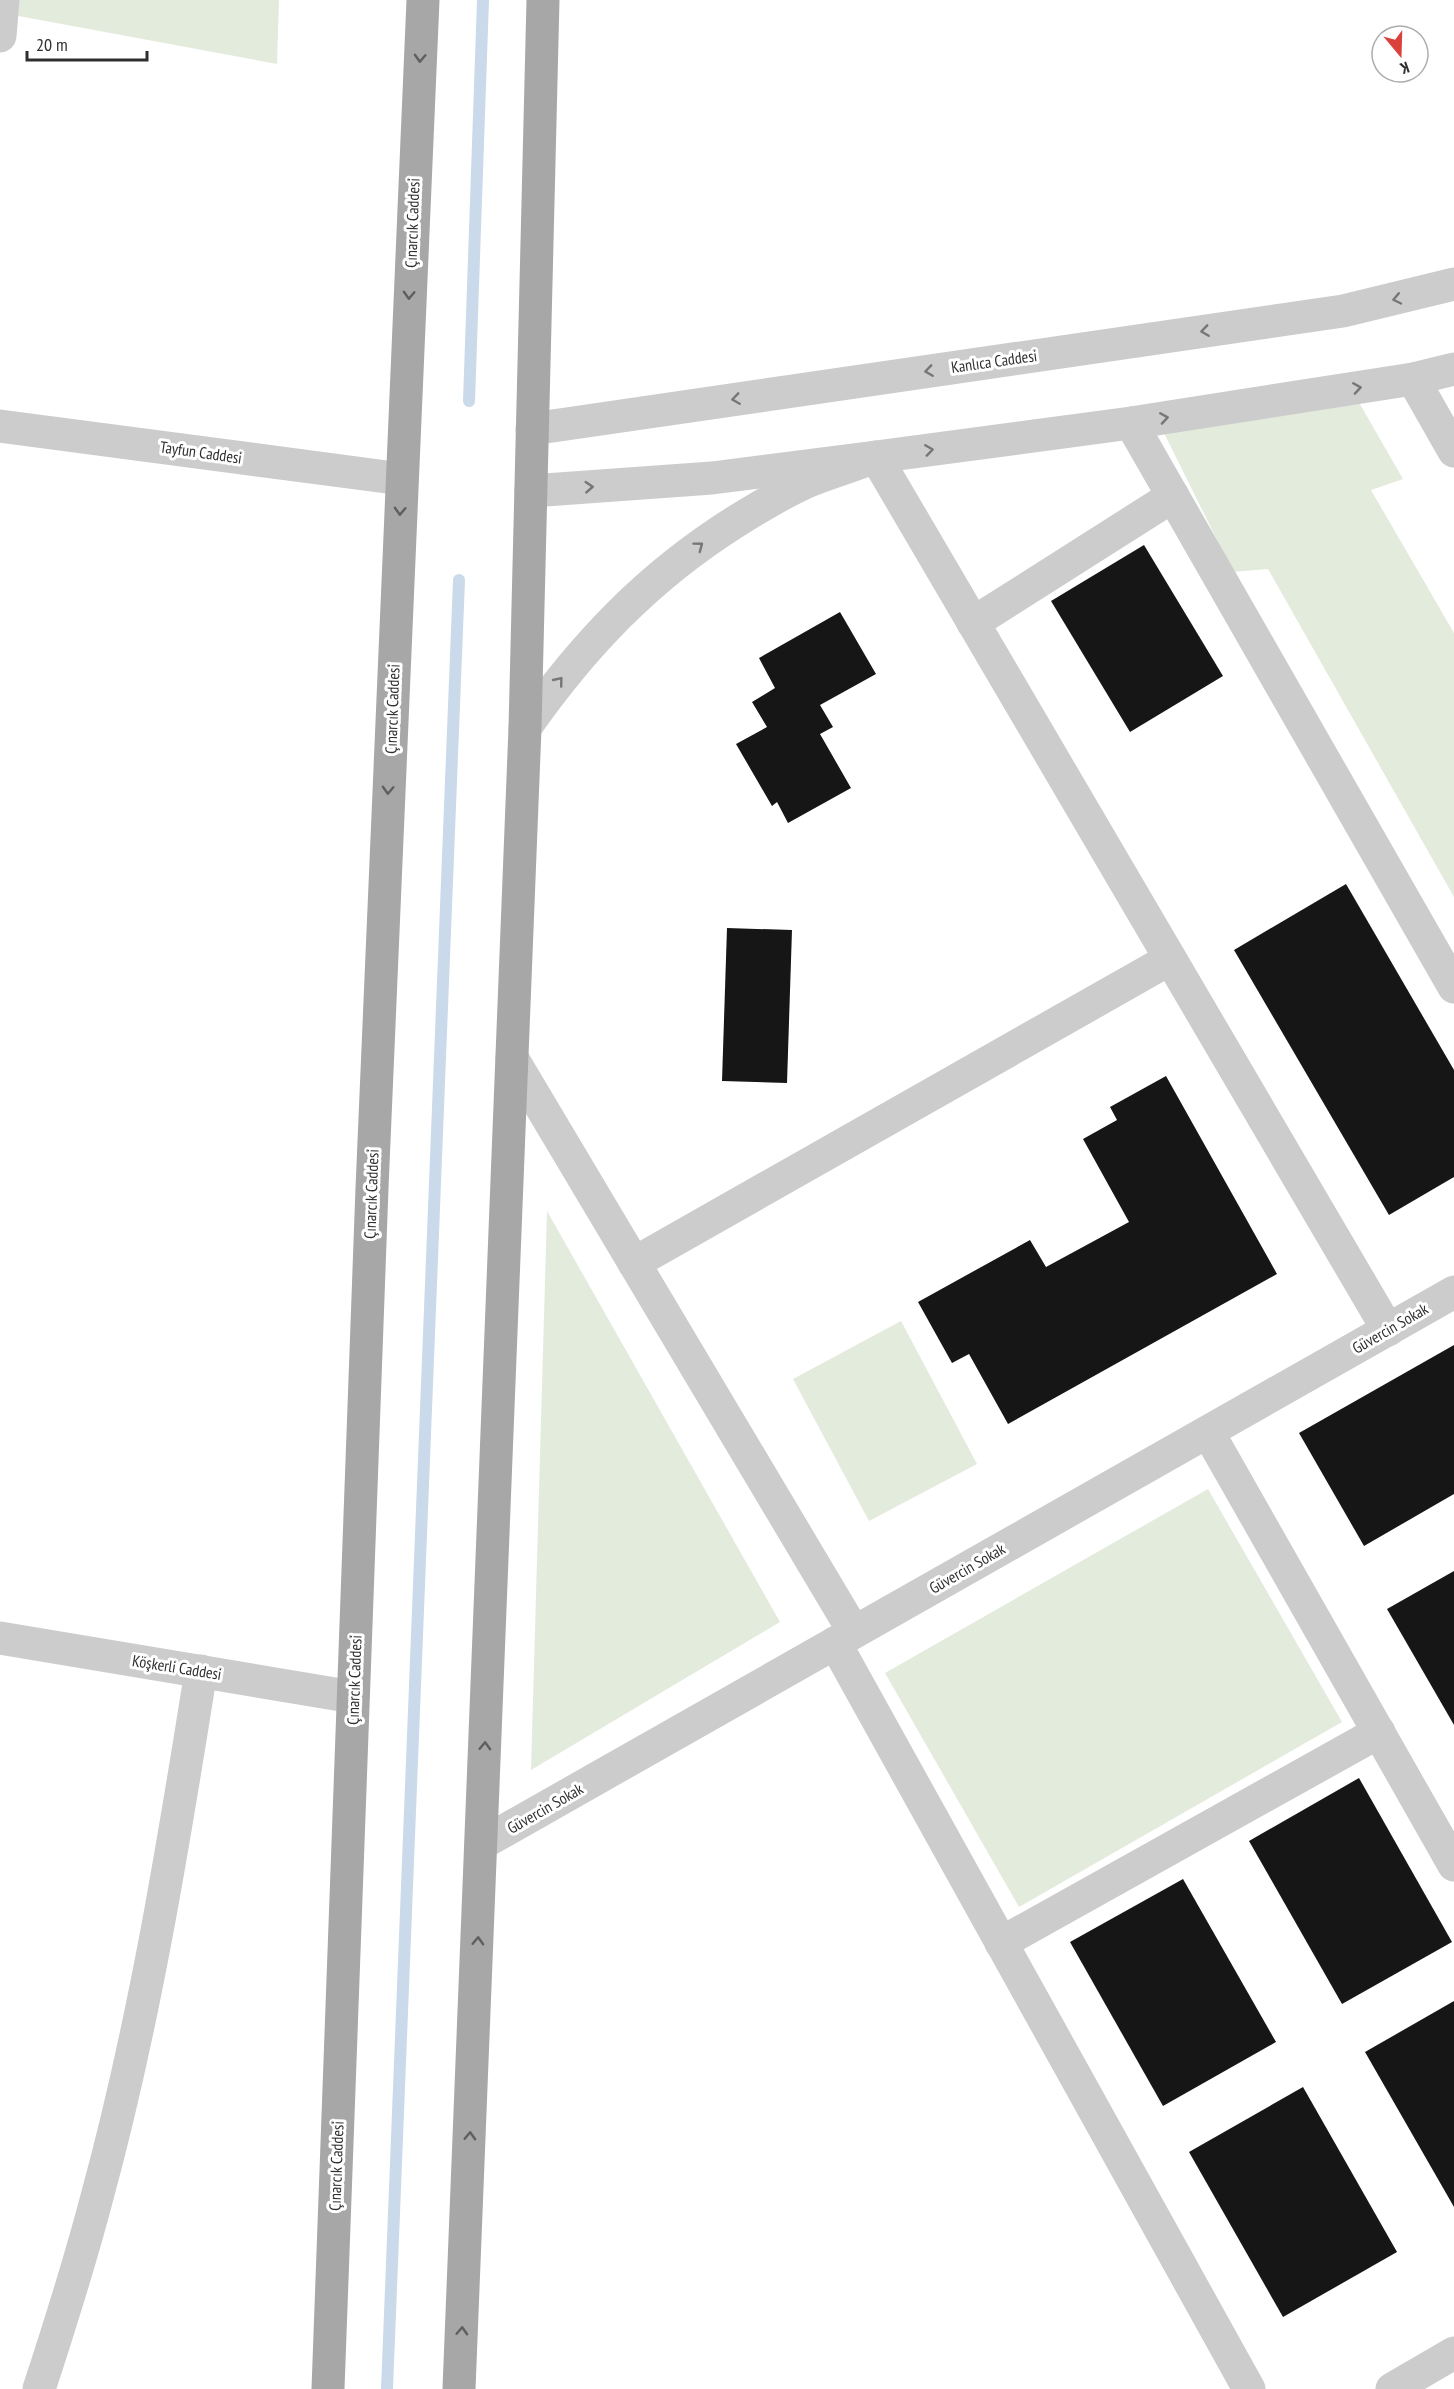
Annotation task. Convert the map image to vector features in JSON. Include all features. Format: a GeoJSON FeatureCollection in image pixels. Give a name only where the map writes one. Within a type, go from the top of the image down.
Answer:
{"type":"FeatureCollection","features":[{"type":"Feature","properties":{"kind":"main road","name":"Çınarcık Caddesi"},"geometry":{"type":"LineString","coordinates":[[328,2389],[372,1176],[423,0]]}},
{"type":"Feature","properties":{"kind":"main road"},"geometry":{"type":"LineString","coordinates":[[459,2389],[525,728],[543,0]]}},
{"type":"Feature","properties":{"kind":"street"},"geometry":{"type":"LineString","coordinates":[[0,36],[3,0]]}},
{"type":"Feature","properties":{"kind":"street","name":"Kanlıca Caddesi"},"geometry":{"type":"LineString","coordinates":[[532,429],[1343,311],[1454,284]]}},
{"type":"Feature","properties":{"kind":"street"},"geometry":{"type":"LineString","coordinates":[[531,491],[712,478],[876,457],[1131,423],[1413,379],[1454,369]]}},
{"type":"Feature","properties":{"kind":"street"},"geometry":{"type":"LineString","coordinates":[[1413,379],[1454,451]]}},
{"type":"Feature","properties":{"kind":"street"},"geometry":{"type":"LineString","coordinates":[[1131,423],[1454,987]]}},
{"type":"Feature","properties":{"kind":"street","name":"Tayfun Caddesi"},"geometry":{"type":"LineString","coordinates":[[0,426],[402,479]]}},
{"type":"Feature","properties":{"kind":"street"},"geometry":{"type":"LineString","coordinates":[[876,457],[1388,1329]]}},
{"type":"Feature","properties":{"kind":"street"},"geometry":{"type":"LineString","coordinates":[[525,728],[586,648],[620,612],[681,559],[756,508],[810,481],[876,457]]}},
{"type":"Feature","properties":{"kind":"street"},"geometry":{"type":"LineString","coordinates":[[973,623],[1173,496]]}},
{"type":"Feature","properties":{"kind":"street"},"geometry":{"type":"LineString","coordinates":[[634,1263],[1170,959]]}},
{"type":"Feature","properties":{"kind":"street"},"geometry":{"type":"LineString","coordinates":[[512,1058],[634,1263],[845,1638],[1001,1942],[1249,2389]]}},
{"type":"Feature","properties":{"kind":"street","name":"Güvercin Sokak"},"geometry":{"type":"LineString","coordinates":[[481,1844],[1454,1292]]}},
{"type":"Feature","properties":{"kind":"street"},"geometry":{"type":"LineString","coordinates":[[1208,1432],[1454,1865]]}},
{"type":"Feature","properties":{"kind":"street","name":"Köşkerli Caddesi"},"geometry":{"type":"LineString","coordinates":[[0,1638],[353,1696]]}},
{"type":"Feature","properties":{"kind":"street"},"geometry":{"type":"LineString","coordinates":[[39,2389],[98,2196],[123,2092],[146,1987],[176,1829],[201,1671]]}},
{"type":"Feature","properties":{"kind":"street"},"geometry":{"type":"LineString","coordinates":[[1001,1942],[1379,1732]]}},
{"type":"Feature","properties":{"kind":"street"},"geometry":{"type":"LineString","coordinates":[[1392,2389],[1454,2353]]}},
{"type":"Feature","properties":{"kind":"shaded area"},"geometry":{"type":"Polygon","coordinates":[[[14,0],[279,0],[277,64],[13,15],[14,0]]]}},
{"type":"Feature","properties":{"kind":"shaded area"},"geometry":{"type":"Polygon","coordinates":[[[1357,399],[1403,479],[1371,490],[1454,633],[1454,897],[1268,569],[1233,572],[1164,433],[1357,399]]]}},
{"type":"Feature","properties":{"kind":"shaded area"},"geometry":{"type":"Polygon","coordinates":[[[547,1211],[780,1622],[531,1770],[547,1211]]]}},
{"type":"Feature","properties":{"kind":"shaded area"},"geometry":{"type":"Polygon","coordinates":[[[901,1321],[977,1464],[869,1521],[793,1379],[901,1321]]]}},
{"type":"Feature","properties":{"kind":"shaded area"},"geometry":{"type":"Polygon","coordinates":[[[1208,1489],[1342,1722],[1019,1907],[885,1673],[1208,1489]]]}},
{"type":"Feature","properties":{"kind":"building"},"geometry":{"type":"Polygon","coordinates":[[[1144,545],[1223,676],[1130,732],[1051,601],[1144,545]]]}},
{"type":"Feature","properties":{"kind":"building"},"geometry":{"type":"Polygon","coordinates":[[[840,612],[876,674],[820,705],[833,727],[820,734],[851,788],[788,823],[777,802],[772,806],[736,744],[767,727],[752,702],[775,688],[759,658],[840,612]]]}},
{"type":"Feature","properties":{"kind":"building"},"geometry":{"type":"Polygon","coordinates":[[[1346,884],[1454,1070],[1454,1177],[1389,1215],[1234,950],[1346,884]]]}},
{"type":"Feature","properties":{"kind":"building"},"geometry":{"type":"Polygon","coordinates":[[[727,928],[792,930],[787,1083],[722,1081],[727,928]]]}},
{"type":"Feature","properties":{"kind":"building"},"geometry":{"type":"Polygon","coordinates":[[[1166,1076],[1277,1274],[1008,1424],[969,1354],[952,1363],[918,1302],[1030,1240],[1046,1267],[1129,1222],[1083,1139],[1117,1120],[1110,1107],[1166,1076]]]}},
{"type":"Feature","properties":{"kind":"building"},"geometry":{"type":"Polygon","coordinates":[[[1454,1345],[1454,1494],[1364,1546],[1299,1433],[1454,1345]]]}},
{"type":"Feature","properties":{"kind":"building"},"geometry":{"type":"Polygon","coordinates":[[[1454,1571],[1454,1725],[1387,1609],[1454,1571]]]}},
{"type":"Feature","properties":{"kind":"building"},"geometry":{"type":"Polygon","coordinates":[[[1359,1778],[1452,1942],[1342,2004],[1249,1841],[1359,1778]]]}},
{"type":"Feature","properties":{"kind":"building"},"geometry":{"type":"Polygon","coordinates":[[[1183,1879],[1276,2042],[1163,2106],[1070,1942],[1183,1879]]]}},
{"type":"Feature","properties":{"kind":"building"},"geometry":{"type":"Polygon","coordinates":[[[1454,2001],[1454,2207],[1365,2052],[1454,2001]]]}},
{"type":"Feature","properties":{"kind":"building"},"geometry":{"type":"Polygon","coordinates":[[[1303,2087],[1397,2252],[1283,2317],[1189,2152],[1303,2087]]]}},
{"type":"Feature","properties":{"kind":"waterway"},"geometry":{"type":"LineString","coordinates":[[469,401],[483,0]]}},
{"type":"Feature","properties":{"kind":"waterway"},"geometry":{"type":"LineString","coordinates":[[387,2389],[459,580]]}}]}
